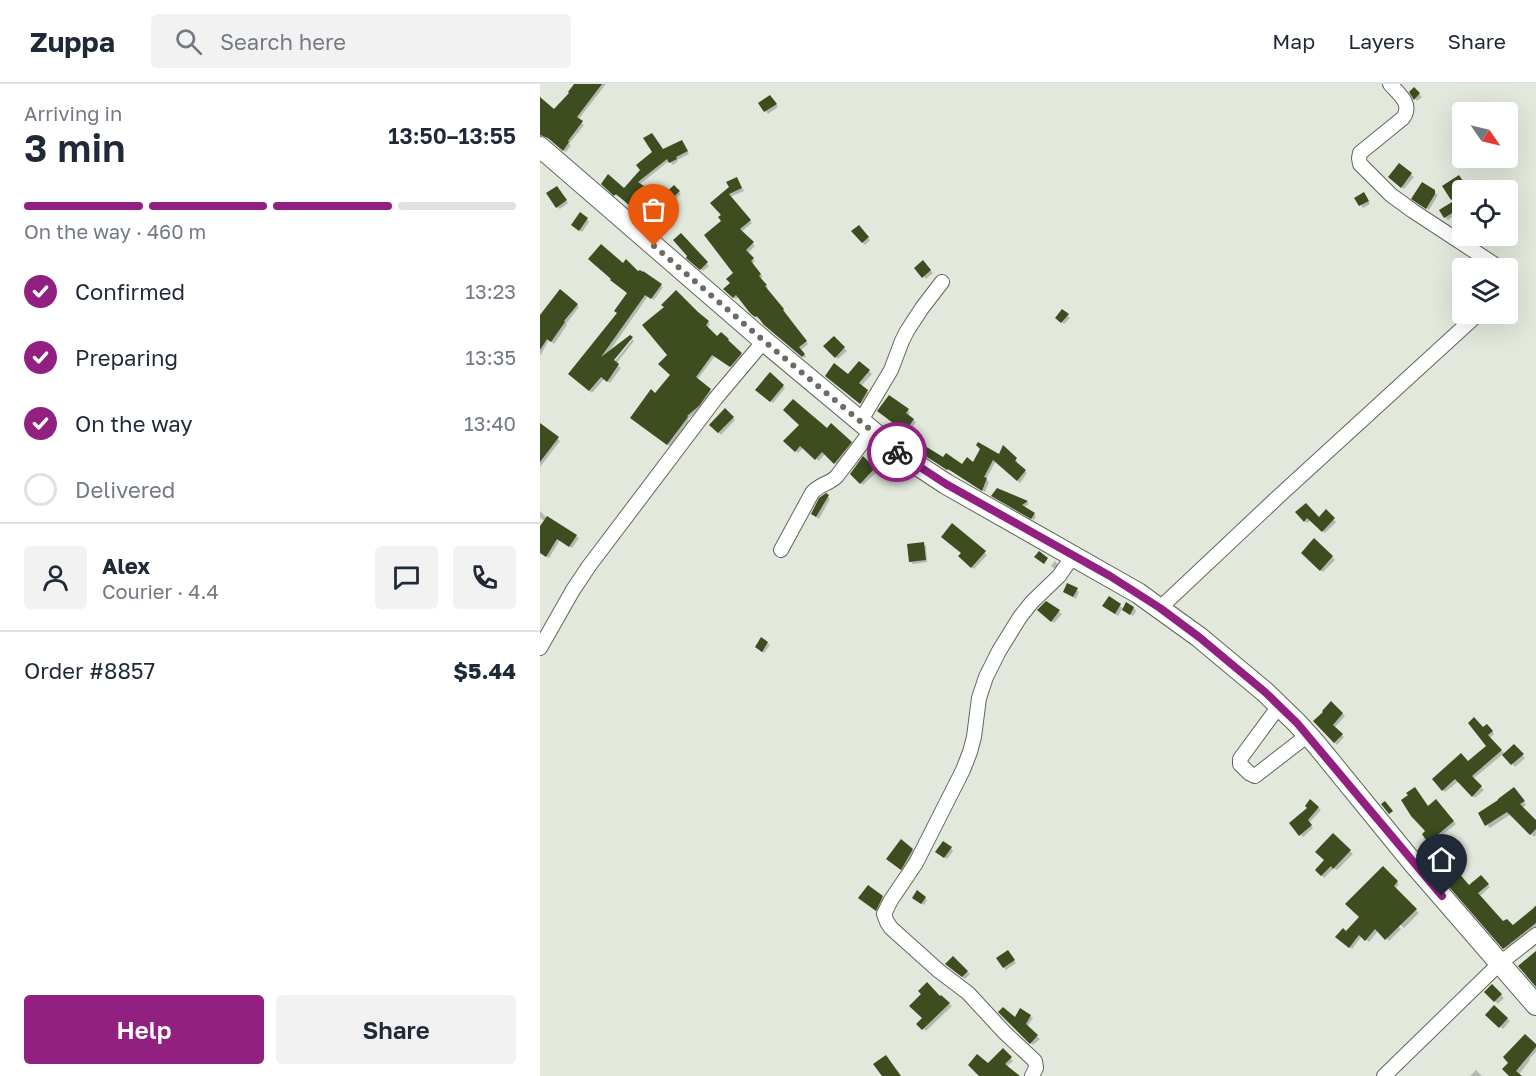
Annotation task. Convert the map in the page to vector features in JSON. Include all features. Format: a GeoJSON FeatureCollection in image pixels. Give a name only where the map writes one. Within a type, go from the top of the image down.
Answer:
{"type":"FeatureCollection","features":[{"type":"Feature","properties":{"kind":"highway"},"geometry":{"type":"LineString","coordinates":[[540,147],[764,341],[896,451],[946,484],[1110,576],[1160,608],[1199,637],[1279,706],[1308,735],[1413,863],[1536,1005]]}},
{"type":"Feature","properties":{"kind":"street"},"geometry":{"type":"LineString","coordinates":[[1390,84],[1406,103],[1406,113],[1403,118],[1360,153],[1360,164],[1406,206],[1485,258]]}},
{"type":"Feature","properties":{"kind":"street"},"geometry":{"type":"LineString","coordinates":[[781,550],[812,492],[837,476],[865,426],[907,331],[942,282]]}},
{"type":"Feature","properties":{"kind":"street"},"geometry":{"type":"LineString","coordinates":[[1160,608],[1467,324]]}},
{"type":"Feature","properties":{"kind":"street"},"geometry":{"type":"LineString","coordinates":[[540,648],[588,566],[716,398],[764,341]]}},
{"type":"Feature","properties":{"kind":"street"},"geometry":{"type":"LineString","coordinates":[[1032,1076],[1036,1068],[1035,1061],[968,993],[939,971],[891,928],[884,914],[921,854],[963,770],[974,737],[979,698],[999,651],[1020,617],[1059,576],[1073,556]]}},
{"type":"Feature","properties":{"kind":"street"},"geometry":{"type":"LineString","coordinates":[[1279,706],[1240,759],[1240,764],[1255,776],[1308,735]]}},
{"type":"Feature","properties":{"kind":"street"},"geometry":{"type":"LineString","coordinates":[[1384,1076],[1500,963],[1536,934]]}},
{"type":"Feature","properties":{"kind":"building"},"geometry":{"type":"Polygon","coordinates":[[[574,84],[602,84],[577,117],[583,121],[563,151],[548,138],[540,135],[540,97],[554,109],[574,84]]]}},
{"type":"Feature","properties":{"kind":"building"},"geometry":{"type":"Polygon","coordinates":[[[1414,87],[1420,93],[1414,100],[1409,92],[1414,87]]]}},
{"type":"Feature","properties":{"kind":"building"},"geometry":{"type":"Polygon","coordinates":[[[770,95],[777,104],[764,112],[758,103],[770,95]]]}},
{"type":"Feature","properties":{"kind":"building"},"geometry":{"type":"Polygon","coordinates":[[[652,133],[663,149],[682,140],[688,151],[669,163],[667,159],[638,182],[644,186],[641,189],[655,203],[674,185],[680,191],[658,211],[669,222],[658,233],[629,209],[631,207],[616,194],[614,196],[601,184],[608,174],[624,188],[640,170],[636,165],[652,152],[643,138],[652,133]]]}},
{"type":"Feature","properties":{"kind":"building"},"geometry":{"type":"Polygon","coordinates":[[[1399,163],[1412,173],[1401,188],[1388,177],[1399,163]]]}},
{"type":"Feature","properties":{"kind":"building"},"geometry":{"type":"Polygon","coordinates":[[[1459,175],[1462,180],[1452,180],[1451,200],[1442,186],[1459,175]]]}},
{"type":"Feature","properties":{"kind":"building"},"geometry":{"type":"Polygon","coordinates":[[[737,177],[742,188],[729,194],[751,220],[740,229],[754,242],[746,250],[754,258],[751,261],[761,274],[759,276],[767,285],[765,286],[807,341],[799,347],[805,354],[802,357],[764,325],[757,316],[750,313],[736,295],[733,298],[723,289],[730,283],[726,279],[733,273],[704,235],[721,221],[718,217],[721,215],[710,203],[729,187],[726,182],[737,177]]]}},
{"type":"Feature","properties":{"kind":"building"},"geometry":{"type":"Polygon","coordinates":[[[1422,182],[1435,190],[1426,209],[1411,199],[1422,182]]]}},
{"type":"Feature","properties":{"kind":"building"},"geometry":{"type":"Polygon","coordinates":[[[557,186],[567,200],[556,208],[546,193],[557,186]]]}},
{"type":"Feature","properties":{"kind":"building"},"geometry":{"type":"Polygon","coordinates":[[[1364,192],[1369,201],[1359,206],[1354,198],[1364,192]]]}},
{"type":"Feature","properties":{"kind":"building"},"geometry":{"type":"Polygon","coordinates":[[[1452,202],[1452,213],[1444,218],[1439,210],[1452,202]]]}},
{"type":"Feature","properties":{"kind":"building"},"geometry":{"type":"Polygon","coordinates":[[[580,212],[588,218],[579,231],[571,225],[580,212]]]}},
{"type":"Feature","properties":{"kind":"building"},"geometry":{"type":"Polygon","coordinates":[[[859,225],[869,237],[862,243],[851,231],[859,225]]]}},
{"type":"Feature","properties":{"kind":"building"},"geometry":{"type":"Polygon","coordinates":[[[681,233],[708,262],[700,270],[686,258],[687,256],[673,240],[681,233]]]}},
{"type":"Feature","properties":{"kind":"building"},"geometry":{"type":"Polygon","coordinates":[[[601,244],[623,263],[626,259],[638,271],[643,271],[662,284],[651,299],[645,295],[601,357],[630,335],[633,337],[614,360],[619,364],[607,382],[601,377],[589,391],[568,374],[617,313],[614,311],[627,293],[588,259],[601,244]]]}},
{"type":"Feature","properties":{"kind":"building"},"geometry":{"type":"Polygon","coordinates":[[[923,260],[931,270],[922,278],[914,268],[923,260]]]}},
{"type":"Feature","properties":{"kind":"building"},"geometry":{"type":"Polygon","coordinates":[[[560,289],[578,304],[551,342],[547,339],[540,350],[540,315],[560,289]]]}},
{"type":"Feature","properties":{"kind":"building"},"geometry":{"type":"Polygon","coordinates":[[[676,290],[709,321],[706,325],[717,336],[721,332],[742,353],[730,367],[712,355],[696,377],[711,389],[699,406],[687,416],[667,445],[630,418],[651,389],[655,393],[670,375],[658,364],[667,355],[642,325],[664,307],[661,305],[676,290]]]}},
{"type":"Feature","properties":{"kind":"building"},"geometry":{"type":"Polygon","coordinates":[[[1062,309],[1069,314],[1061,323],[1055,318],[1062,309]]]}},
{"type":"Feature","properties":{"kind":"building"},"geometry":{"type":"Polygon","coordinates":[[[834,336],[845,347],[835,358],[823,346],[834,336]]]}},
{"type":"Feature","properties":{"kind":"building"},"geometry":{"type":"Polygon","coordinates":[[[859,361],[870,370],[859,383],[868,390],[860,404],[825,376],[834,363],[848,374],[859,361]]]}},
{"type":"Feature","properties":{"kind":"building"},"geometry":{"type":"Polygon","coordinates":[[[770,372],[784,385],[770,402],[755,390],[770,372]]]}},
{"type":"Feature","properties":{"kind":"building"},"geometry":{"type":"Polygon","coordinates":[[[889,395],[909,409],[906,413],[914,419],[905,432],[877,411],[889,395]]]}},
{"type":"Feature","properties":{"kind":"building"},"geometry":{"type":"Polygon","coordinates":[[[793,399],[827,428],[831,423],[852,442],[834,464],[822,452],[815,460],[800,446],[795,452],[783,441],[799,425],[783,410],[793,399]]]}},
{"type":"Feature","properties":{"kind":"building"},"geometry":{"type":"Polygon","coordinates":[[[725,408],[734,417],[718,433],[709,425],[725,408]]]}},
{"type":"Feature","properties":{"kind":"building"},"geometry":{"type":"Polygon","coordinates":[[[540,423],[559,437],[540,462],[540,423]]]}},
{"type":"Feature","properties":{"kind":"building"},"geometry":{"type":"Polygon","coordinates":[[[907,435],[943,457],[946,453],[962,464],[967,457],[973,462],[980,449],[976,445],[978,442],[999,454],[1003,445],[1017,458],[1015,461],[1026,470],[1017,481],[993,460],[984,477],[987,478],[982,491],[903,441],[907,435]]]}},
{"type":"Feature","properties":{"kind":"building"},"geometry":{"type":"Polygon","coordinates":[[[863,456],[875,468],[860,484],[850,474],[863,456]]]}},
{"type":"Feature","properties":{"kind":"building"},"geometry":{"type":"Polygon","coordinates":[[[997,488],[1028,501],[1022,505],[1035,513],[1031,519],[991,496],[997,488]]]}},
{"type":"Feature","properties":{"kind":"building"},"geometry":{"type":"Polygon","coordinates":[[[826,493],[829,495],[816,517],[811,514],[819,498],[826,493]]]}},
{"type":"Feature","properties":{"kind":"building"},"geometry":{"type":"Polygon","coordinates":[[[1306,503],[1319,517],[1326,509],[1335,518],[1322,532],[1307,518],[1304,522],[1295,512],[1306,503]]]}},
{"type":"Feature","properties":{"kind":"building"},"geometry":{"type":"Polygon","coordinates":[[[547,516],[577,535],[569,547],[557,539],[546,557],[540,553],[540,526],[547,516]]]}},
{"type":"Feature","properties":{"kind":"building"},"geometry":{"type":"Polygon","coordinates":[[[952,523],[986,551],[971,568],[958,556],[961,553],[941,537],[952,523]]]}},
{"type":"Feature","properties":{"kind":"building"},"geometry":{"type":"Polygon","coordinates":[[[1314,538],[1333,556],[1320,571],[1301,553],[1314,538]]]}},
{"type":"Feature","properties":{"kind":"building"},"geometry":{"type":"Polygon","coordinates":[[[924,542],[926,560],[909,562],[907,544],[924,542]]]}},
{"type":"Feature","properties":{"kind":"building"},"geometry":{"type":"Polygon","coordinates":[[[1039,551],[1048,558],[1044,564],[1034,557],[1039,551]]]}},
{"type":"Feature","properties":{"kind":"building"},"geometry":{"type":"Polygon","coordinates":[[[1067,583],[1078,588],[1073,597],[1063,592],[1067,583]]]}},
{"type":"Feature","properties":{"kind":"building"},"geometry":{"type":"Polygon","coordinates":[[[1109,596],[1121,604],[1115,614],[1102,606],[1109,596]]]}},
{"type":"Feature","properties":{"kind":"building"},"geometry":{"type":"Polygon","coordinates":[[[1046,601],[1060,610],[1051,622],[1037,610],[1046,601]]]}},
{"type":"Feature","properties":{"kind":"building"},"geometry":{"type":"Polygon","coordinates":[[[1126,602],[1134,607],[1130,615],[1122,610],[1126,602]]]}},
{"type":"Feature","properties":{"kind":"building"},"geometry":{"type":"Polygon","coordinates":[[[761,637],[768,642],[762,652],[755,647],[761,637]]]}},
{"type":"Feature","properties":{"kind":"building"},"geometry":{"type":"Polygon","coordinates":[[[1331,701],[1343,713],[1333,725],[1343,734],[1334,743],[1313,721],[1331,701]]]}},
{"type":"Feature","properties":{"kind":"building"},"geometry":{"type":"Polygon","coordinates":[[[1474,717],[1483,727],[1487,724],[1493,731],[1488,735],[1502,750],[1472,776],[1482,786],[1472,797],[1455,779],[1442,791],[1432,779],[1461,753],[1468,761],[1486,746],[1468,723],[1474,717]]]}},
{"type":"Feature","properties":{"kind":"building"},"geometry":{"type":"Polygon","coordinates":[[[1514,744],[1524,754],[1511,765],[1502,755],[1514,744]]]}},
{"type":"Feature","properties":{"kind":"building"},"geometry":{"type":"Polygon","coordinates":[[[1415,787],[1428,806],[1436,799],[1454,821],[1435,837],[1451,855],[1447,859],[1469,885],[1481,875],[1489,884],[1478,893],[1503,921],[1507,919],[1513,925],[1536,906],[1536,923],[1503,949],[1437,873],[1444,868],[1422,834],[1425,831],[1411,816],[1401,800],[1415,787]]]}},
{"type":"Feature","properties":{"kind":"building"},"geometry":{"type":"Polygon","coordinates":[[[1514,787],[1525,801],[1520,804],[1536,820],[1536,829],[1530,835],[1507,812],[1485,826],[1478,813],[1514,787]]]}},
{"type":"Feature","properties":{"kind":"building"},"geometry":{"type":"Polygon","coordinates":[[[1310,799],[1319,807],[1308,820],[1312,825],[1299,836],[1289,823],[1307,808],[1305,806],[1310,799]]]}},
{"type":"Feature","properties":{"kind":"building"},"geometry":{"type":"Polygon","coordinates":[[[1385,801],[1393,811],[1389,814],[1381,804],[1385,801]]]}},
{"type":"Feature","properties":{"kind":"building"},"geometry":{"type":"Polygon","coordinates":[[[1333,833],[1351,850],[1333,869],[1331,866],[1321,876],[1315,870],[1324,860],[1315,852],[1333,833]]]}},
{"type":"Feature","properties":{"kind":"building"},"geometry":{"type":"Polygon","coordinates":[[[901,839],[913,849],[901,870],[886,859],[901,839]]]}},
{"type":"Feature","properties":{"kind":"building"},"geometry":{"type":"Polygon","coordinates":[[[943,841],[952,847],[944,858],[935,852],[943,841]]]}},
{"type":"Feature","properties":{"kind":"building"},"geometry":{"type":"Polygon","coordinates":[[[1383,866],[1398,881],[1394,886],[1417,909],[1385,940],[1375,929],[1365,941],[1359,935],[1349,948],[1335,937],[1343,928],[1346,931],[1359,917],[1345,904],[1383,866]]]}},
{"type":"Feature","properties":{"kind":"building"},"geometry":{"type":"Polygon","coordinates":[[[868,885],[883,896],[876,911],[858,898],[868,885]]]}},
{"type":"Feature","properties":{"kind":"building"},"geometry":{"type":"Polygon","coordinates":[[[917,890],[926,897],[921,904],[912,898],[917,890]]]}},
{"type":"Feature","properties":{"kind":"building"},"geometry":{"type":"Polygon","coordinates":[[[1008,950],[1015,960],[1003,968],[996,958],[1008,950]]]}},
{"type":"Feature","properties":{"kind":"building"},"geometry":{"type":"Polygon","coordinates":[[[1536,951],[1536,987],[1518,966],[1536,951]]]}},
{"type":"Feature","properties":{"kind":"building"},"geometry":{"type":"Polygon","coordinates":[[[953,956],[968,971],[962,977],[945,964],[953,956]]]}},
{"type":"Feature","properties":{"kind":"building"},"geometry":{"type":"Polygon","coordinates":[[[927,982],[950,1003],[922,1030],[916,1024],[922,1018],[909,1006],[921,994],[918,991],[927,982]]]}},
{"type":"Feature","properties":{"kind":"building"},"geometry":{"type":"Polygon","coordinates":[[[1492,984],[1502,994],[1494,1002],[1484,992],[1492,984]]]}},
{"type":"Feature","properties":{"kind":"building"},"geometry":{"type":"Polygon","coordinates":[[[1494,1005],[1508,1018],[1499,1028],[1485,1015],[1494,1005]]]}},
{"type":"Feature","properties":{"kind":"building"},"geometry":{"type":"Polygon","coordinates":[[[1003,1007],[1015,1017],[1020,1008],[1031,1015],[1026,1024],[1038,1035],[1030,1044],[998,1012],[1003,1007]]]}},
{"type":"Feature","properties":{"kind":"building"},"geometry":{"type":"Polygon","coordinates":[[[1525,1034],[1536,1044],[1536,1047],[1516,1071],[1522,1076],[1509,1076],[1502,1069],[1508,1063],[1503,1057],[1525,1034]]]}},
{"type":"Feature","properties":{"kind":"building"},"geometry":{"type":"Polygon","coordinates":[[[1003,1048],[1012,1057],[1005,1064],[1020,1076],[979,1076],[968,1065],[977,1054],[988,1063],[1003,1048]]]}},
{"type":"Feature","properties":{"kind":"building"},"geometry":{"type":"Polygon","coordinates":[[[886,1055],[901,1076],[882,1076],[873,1064],[886,1055]]]}},
{"type":"Feature","properties":{"kind":"way so far"},"geometry":{"type":"LineString","coordinates":[[654,246],[897,452]]}},
{"type":"Feature","properties":{"kind":"route"},"geometry":{"type":"LineString","coordinates":[[897,452],[946,484],[1138,593],[1199,637],[1265,692],[1297,723],[1442,896]]}}]}
